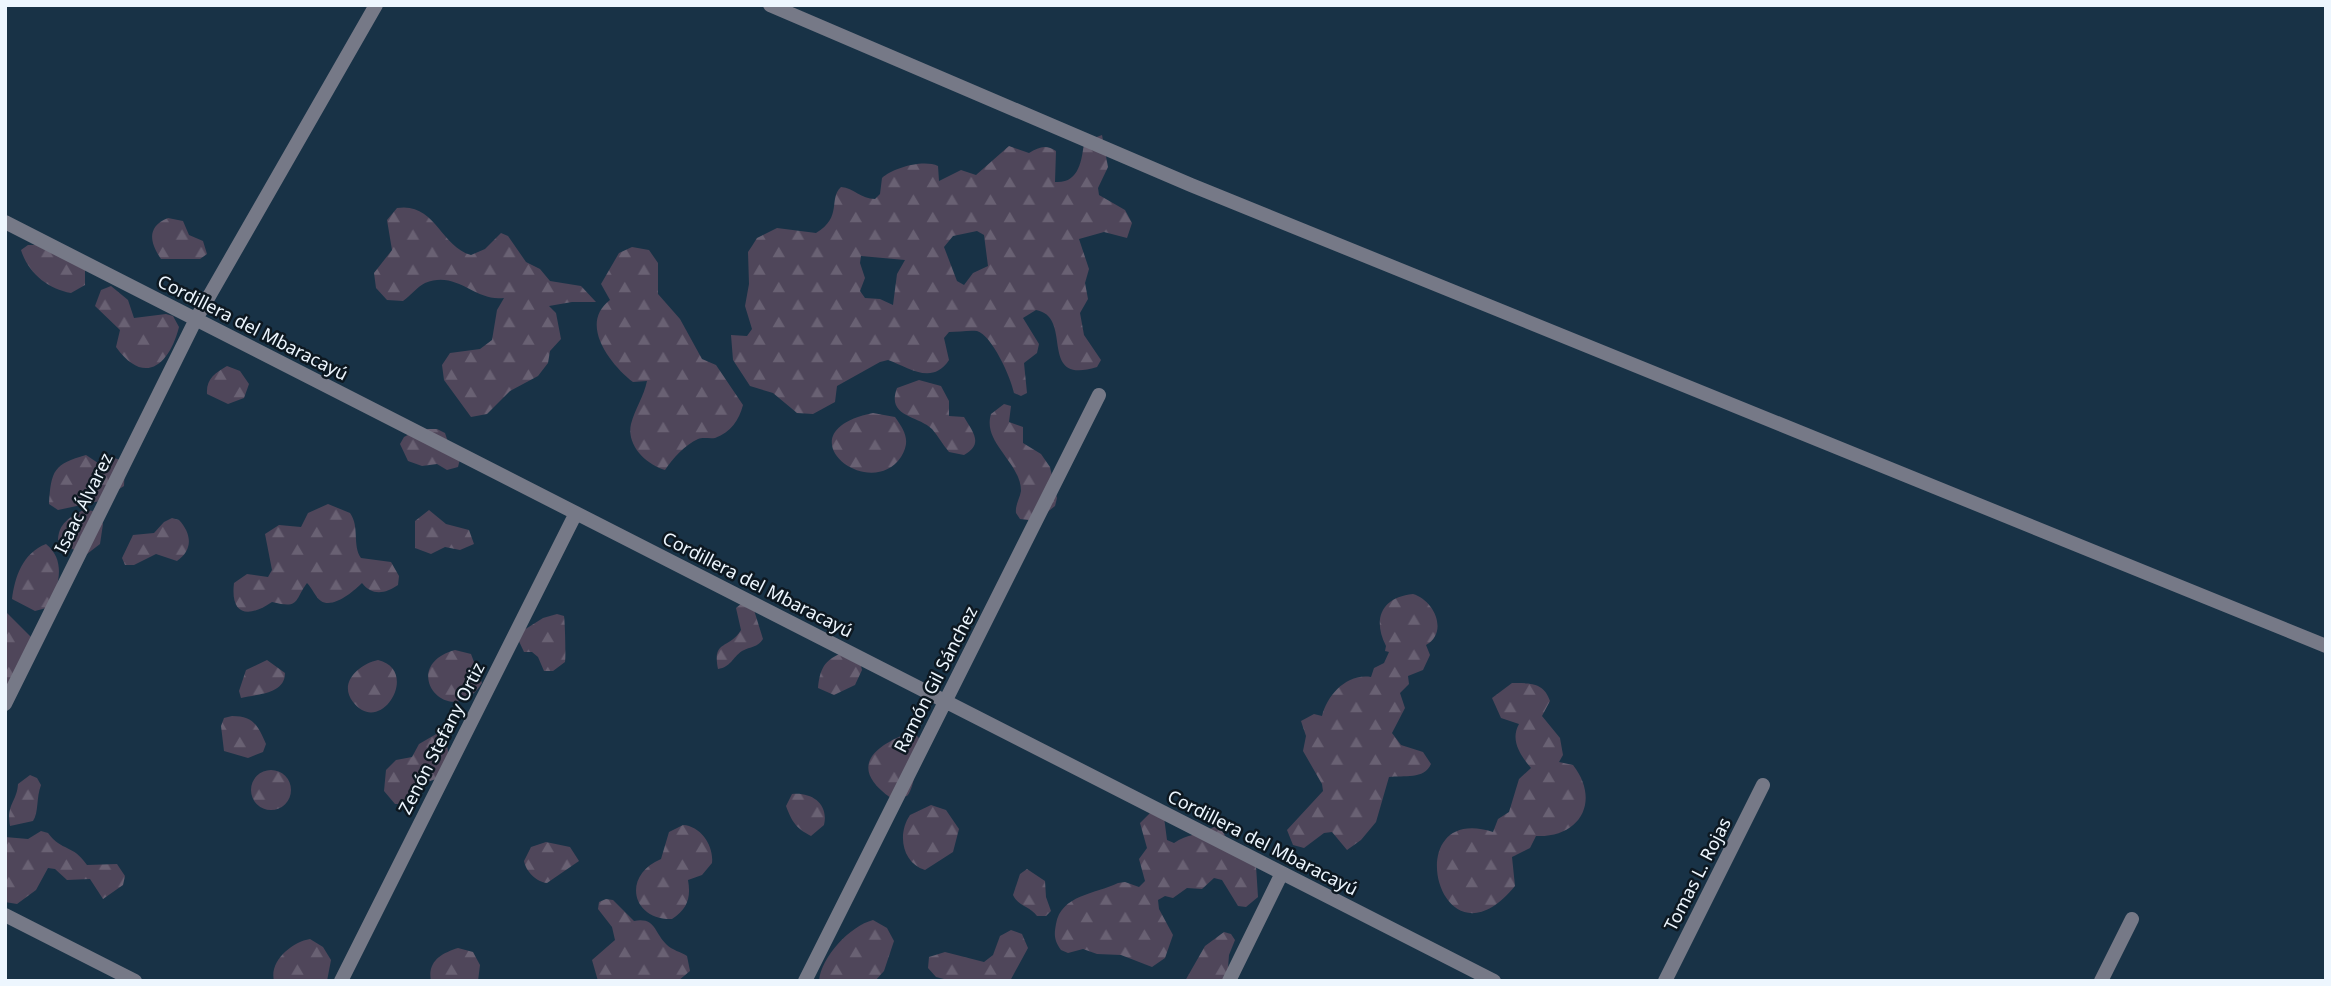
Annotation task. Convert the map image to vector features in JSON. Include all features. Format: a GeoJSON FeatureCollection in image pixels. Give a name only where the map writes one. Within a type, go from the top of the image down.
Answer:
{"type":"FeatureCollection","features":[{"type":"Feature","properties":{"kind":"street","name":"Isaac Álvarez"},"geometry":{"type":"LineString","coordinates":[[5,704],[196,319],[376,5]]}},
{"type":"Feature","properties":{"kind":"street"},"geometry":{"type":"LineString","coordinates":[[770,5],[1191,186],[2326,646]]}},
{"type":"Feature","properties":{"kind":"street","name":"Cordillera del Mbaracayú"},"geometry":{"type":"LineString","coordinates":[[5,222],[1494,981]]}},
{"type":"Feature","properties":{"kind":"street","name":"Ramón Gil Sánchez"},"geometry":{"type":"LineString","coordinates":[[806,981],[1099,396]]}},
{"type":"Feature","properties":{"kind":"street","name":"Zenón Stefany Ortiz"},"geometry":{"type":"LineString","coordinates":[[341,981],[576,513]]}},
{"type":"Feature","properties":{"kind":"street","name":"Tomas L. Rojas"},"geometry":{"type":"LineString","coordinates":[[1665,981],[1763,785]]}},
{"type":"Feature","properties":{"kind":"street"},"geometry":{"type":"LineString","coordinates":[[1228,981],[1282,873]]}},
{"type":"Feature","properties":{"kind":"street"},"geometry":{"type":"LineString","coordinates":[[5,915],[135,981]]}},
{"type":"Feature","properties":{"kind":"street"},"geometry":{"type":"LineString","coordinates":[[2101,981],[2132,919]]}},
{"type":"Feature","properties":{"kind":"green space"},"geometry":{"type":"Polygon","coordinates":[[[1102,135],[1108,167],[1098,188],[1099,195],[1125,210],[1132,223],[1127,238],[1104,232],[1079,239],[1089,269],[1085,283],[1088,299],[1080,313],[1084,335],[1101,360],[1097,367],[1078,370],[1067,367],[1061,359],[1053,325],[1047,315],[1036,310],[1023,318],[1039,344],[1037,353],[1024,363],[1027,393],[1021,396],[1014,393],[995,348],[977,331],[949,332],[944,338],[949,360],[935,372],[912,370],[888,360],[880,362],[837,386],[835,402],[813,414],[797,413],[773,393],[750,386],[733,360],[731,335],[747,336],[752,329],[745,306],[749,284],[748,252],[757,238],[777,228],[816,233],[829,221],[835,197],[841,187],[875,199],[880,194],[882,178],[901,168],[917,164],[938,166],[939,181],[961,170],[976,175],[1009,146],[1029,153],[1042,147],[1056,151],[1055,182],[1063,182],[1078,170],[1084,142],[1102,135]],[[977,231],[953,236],[944,247],[957,281],[964,285],[973,273],[988,266],[984,235],[977,231]],[[861,256],[860,263],[865,278],[860,291],[865,298],[880,299],[893,305],[897,274],[905,260],[861,256]]]}},
{"type":"Feature","properties":{"kind":"green space"},"geometry":{"type":"Polygon","coordinates":[[[397,208],[410,208],[420,212],[460,250],[471,255],[485,249],[501,233],[508,236],[526,262],[540,269],[550,281],[581,286],[596,302],[549,306],[556,313],[561,339],[550,351],[548,363],[538,376],[510,391],[487,414],[471,417],[444,380],[442,365],[450,353],[480,349],[492,340],[497,310],[504,298],[484,296],[457,283],[437,280],[425,283],[403,301],[387,300],[376,288],[374,273],[392,250],[387,220],[397,208]]]}},
{"type":"Feature","properties":{"kind":"green space"},"geometry":{"type":"Polygon","coordinates":[[[168,218],[183,221],[189,235],[203,241],[207,254],[200,259],[161,259],[154,247],[152,236],[156,226],[168,218]]]}},
{"type":"Feature","properties":{"kind":"green space"},"geometry":{"type":"Polygon","coordinates":[[[28,245],[36,245],[85,269],[85,285],[71,293],[47,284],[34,273],[24,258],[21,250],[28,245]]]}},
{"type":"Feature","properties":{"kind":"green space"},"geometry":{"type":"Polygon","coordinates":[[[632,247],[649,250],[658,263],[658,294],[680,319],[702,359],[716,365],[743,405],[730,429],[715,438],[700,438],[693,442],[680,452],[665,470],[651,464],[639,453],[630,432],[647,381],[633,382],[624,375],[601,344],[597,332],[601,310],[610,300],[601,284],[619,253],[632,247]]]}},
{"type":"Feature","properties":{"kind":"green space"},"geometry":{"type":"Polygon","coordinates":[[[111,286],[128,300],[134,318],[166,314],[173,316],[179,327],[169,352],[154,366],[136,366],[116,347],[120,330],[95,306],[101,290],[111,286]]]}},
{"type":"Feature","properties":{"kind":"green space"},"geometry":{"type":"Polygon","coordinates":[[[227,366],[240,371],[249,384],[244,398],[228,404],[207,394],[212,377],[227,366]]]}},
{"type":"Feature","properties":{"kind":"green space"},"geometry":{"type":"Polygon","coordinates":[[[919,380],[941,386],[949,401],[949,416],[964,417],[971,428],[975,438],[974,447],[964,455],[949,452],[932,429],[905,414],[896,405],[897,388],[919,380]]]}},
{"type":"Feature","properties":{"kind":"green space"},"geometry":{"type":"Polygon","coordinates":[[[1004,404],[1011,406],[1009,422],[1023,427],[1023,443],[1041,454],[1050,467],[1057,498],[1055,506],[1036,521],[1020,519],[1016,513],[1021,491],[1019,481],[992,434],[991,414],[1004,404]]]}},
{"type":"Feature","properties":{"kind":"green space"},"geometry":{"type":"Polygon","coordinates":[[[873,413],[895,417],[904,432],[906,446],[901,457],[887,469],[870,473],[854,469],[840,460],[833,448],[834,434],[846,422],[873,413]]]}},
{"type":"Feature","properties":{"kind":"green space"},"geometry":{"type":"Polygon","coordinates":[[[419,429],[437,429],[445,433],[450,448],[460,459],[458,467],[447,470],[437,464],[422,466],[408,461],[400,444],[404,437],[419,429]]]}},
{"type":"Feature","properties":{"kind":"green space"},"geometry":{"type":"Polygon","coordinates":[[[86,455],[98,463],[112,457],[125,462],[124,486],[100,501],[58,510],[49,504],[51,483],[56,470],[67,462],[86,455]]]}},
{"type":"Feature","properties":{"kind":"green space"},"geometry":{"type":"Polygon","coordinates":[[[328,504],[350,513],[355,524],[361,558],[391,562],[399,576],[398,585],[374,592],[362,583],[343,598],[326,603],[319,600],[307,583],[292,604],[272,602],[249,612],[238,608],[234,583],[247,574],[268,577],[272,570],[265,534],[279,525],[301,527],[308,513],[328,504]]]}},
{"type":"Feature","properties":{"kind":"green space"},"geometry":{"type":"Polygon","coordinates":[[[83,510],[95,511],[103,524],[100,544],[87,554],[79,553],[58,540],[63,525],[83,510]]]}},
{"type":"Feature","properties":{"kind":"green space"},"geometry":{"type":"Polygon","coordinates":[[[429,510],[446,524],[469,530],[474,544],[460,550],[445,547],[431,554],[415,548],[415,521],[429,510]]]}},
{"type":"Feature","properties":{"kind":"green space"},"geometry":{"type":"Polygon","coordinates":[[[172,518],[179,520],[188,536],[188,547],[182,557],[177,561],[156,554],[134,565],[125,565],[122,558],[133,535],[154,533],[172,518]]]}},
{"type":"Feature","properties":{"kind":"green space"},"geometry":{"type":"Polygon","coordinates":[[[46,544],[57,558],[58,582],[50,607],[35,611],[12,599],[13,590],[26,559],[46,544]]]}},
{"type":"Feature","properties":{"kind":"green space"},"geometry":{"type":"Polygon","coordinates":[[[1413,594],[1421,597],[1432,609],[1438,625],[1437,632],[1426,645],[1430,655],[1423,670],[1408,676],[1409,684],[1400,693],[1405,708],[1392,733],[1401,745],[1423,752],[1431,764],[1419,775],[1389,777],[1376,822],[1361,840],[1347,850],[1332,832],[1324,833],[1304,848],[1293,845],[1287,830],[1323,791],[1322,784],[1303,751],[1306,736],[1301,721],[1314,714],[1322,716],[1328,700],[1339,687],[1354,678],[1371,677],[1374,668],[1384,663],[1389,652],[1385,651],[1380,618],[1387,605],[1402,596],[1413,594]]]}},
{"type":"Feature","properties":{"kind":"green space"},"geometry":{"type":"Polygon","coordinates":[[[742,603],[754,610],[763,639],[718,669],[719,649],[741,630],[736,608],[742,603]]]}},
{"type":"Feature","properties":{"kind":"green space"},"geometry":{"type":"Polygon","coordinates":[[[5,611],[36,642],[5,692],[5,611]]]}},
{"type":"Feature","properties":{"kind":"green space"},"geometry":{"type":"Polygon","coordinates":[[[557,614],[564,616],[565,662],[553,671],[544,671],[538,657],[532,652],[524,652],[516,635],[543,618],[557,614]]]}},
{"type":"Feature","properties":{"kind":"green space"},"geometry":{"type":"Polygon","coordinates":[[[455,650],[471,654],[482,683],[469,697],[456,702],[444,699],[434,692],[429,681],[429,670],[438,658],[455,650]]]}},
{"type":"Feature","properties":{"kind":"green space"},"geometry":{"type":"Polygon","coordinates":[[[842,653],[860,662],[862,670],[855,685],[834,695],[818,688],[819,681],[827,662],[842,653]]]}},
{"type":"Feature","properties":{"kind":"green space"},"geometry":{"type":"Polygon","coordinates":[[[267,660],[285,673],[281,685],[269,692],[241,698],[239,691],[246,670],[267,660]]]}},
{"type":"Feature","properties":{"kind":"green space"},"geometry":{"type":"Polygon","coordinates":[[[378,660],[390,666],[396,676],[396,687],[385,707],[375,712],[364,711],[349,695],[349,681],[358,670],[378,660]]]}},
{"type":"Feature","properties":{"kind":"green space"},"geometry":{"type":"Polygon","coordinates":[[[1512,683],[1535,685],[1544,690],[1550,701],[1542,716],[1560,738],[1563,755],[1559,762],[1573,765],[1581,778],[1585,804],[1582,815],[1574,824],[1564,831],[1536,836],[1530,848],[1512,857],[1515,886],[1488,909],[1466,912],[1449,902],[1439,882],[1437,860],[1445,840],[1463,829],[1493,832],[1498,819],[1509,812],[1519,779],[1531,768],[1516,742],[1519,724],[1501,718],[1492,698],[1512,683]]]}},
{"type":"Feature","properties":{"kind":"green space"},"geometry":{"type":"Polygon","coordinates":[[[232,716],[254,723],[266,744],[263,752],[248,758],[224,751],[221,726],[224,718],[232,716]]]}},
{"type":"Feature","properties":{"kind":"green space"},"geometry":{"type":"Polygon","coordinates":[[[438,733],[448,749],[440,777],[424,784],[408,800],[395,804],[384,791],[386,770],[396,760],[412,757],[419,744],[438,733]]]}},
{"type":"Feature","properties":{"kind":"green space"},"geometry":{"type":"Polygon","coordinates":[[[908,733],[915,734],[921,740],[912,786],[907,796],[891,798],[871,778],[868,769],[870,760],[884,745],[908,733]]]}},
{"type":"Feature","properties":{"kind":"green space"},"geometry":{"type":"Polygon","coordinates":[[[271,770],[285,776],[291,790],[285,804],[271,810],[257,804],[251,790],[257,776],[271,770]]]}},
{"type":"Feature","properties":{"kind":"green space"},"geometry":{"type":"Polygon","coordinates":[[[30,775],[37,778],[41,785],[35,817],[33,821],[10,826],[9,813],[18,784],[30,775]]]}},
{"type":"Feature","properties":{"kind":"green space"},"geometry":{"type":"Polygon","coordinates":[[[792,794],[812,797],[824,811],[824,825],[811,836],[798,827],[790,816],[786,806],[792,794]]]}},
{"type":"Feature","properties":{"kind":"green space"},"geometry":{"type":"Polygon","coordinates":[[[931,805],[946,810],[959,829],[953,852],[925,870],[911,861],[903,839],[910,815],[931,805]]]}},
{"type":"Feature","properties":{"kind":"green space"},"geometry":{"type":"Polygon","coordinates":[[[1150,813],[1164,817],[1167,840],[1174,843],[1214,827],[1221,829],[1229,842],[1256,866],[1258,897],[1246,907],[1238,906],[1222,880],[1214,878],[1202,889],[1187,888],[1173,898],[1165,896],[1158,900],[1159,909],[1173,935],[1165,958],[1152,967],[1121,955],[1097,954],[1083,949],[1068,953],[1061,950],[1056,940],[1056,924],[1059,914],[1072,901],[1118,883],[1125,882],[1139,887],[1145,881],[1139,859],[1147,848],[1140,823],[1150,813]]]}},
{"type":"Feature","properties":{"kind":"green space"},"geometry":{"type":"Polygon","coordinates":[[[683,825],[695,829],[705,838],[711,850],[712,863],[702,875],[688,880],[689,892],[682,911],[672,919],[658,917],[640,905],[636,895],[637,885],[640,875],[661,859],[669,832],[683,825]]]}},
{"type":"Feature","properties":{"kind":"green space"},"geometry":{"type":"Polygon","coordinates":[[[41,831],[77,854],[87,865],[117,864],[125,876],[123,885],[103,899],[90,879],[67,880],[55,869],[48,868],[36,890],[17,904],[5,902],[5,837],[28,839],[41,831]]]}},
{"type":"Feature","properties":{"kind":"green space"},"geometry":{"type":"Polygon","coordinates":[[[546,842],[570,847],[579,861],[547,883],[532,876],[524,861],[531,847],[546,842]]]}},
{"type":"Feature","properties":{"kind":"green space"},"geometry":{"type":"Polygon","coordinates":[[[1027,869],[1045,881],[1046,897],[1051,911],[1046,916],[1037,916],[1013,895],[1020,874],[1027,869]]]}},
{"type":"Feature","properties":{"kind":"green space"},"geometry":{"type":"Polygon","coordinates":[[[613,900],[634,921],[647,921],[651,924],[667,945],[687,956],[690,971],[678,981],[598,981],[592,960],[615,940],[612,927],[598,909],[599,902],[613,900]]]}},
{"type":"Feature","properties":{"kind":"green space"},"geometry":{"type":"Polygon","coordinates":[[[873,920],[887,928],[894,941],[884,971],[875,981],[819,981],[825,962],[838,944],[855,929],[873,920]]]}},
{"type":"Feature","properties":{"kind":"green space"},"geometry":{"type":"Polygon","coordinates":[[[1011,930],[1022,934],[1028,948],[1010,981],[944,979],[936,977],[928,968],[929,957],[945,952],[984,962],[993,955],[1000,936],[1011,930]]]}},
{"type":"Feature","properties":{"kind":"green space"},"geometry":{"type":"Polygon","coordinates":[[[1224,932],[1231,934],[1235,940],[1229,955],[1227,981],[1185,981],[1205,946],[1224,932]]]}},
{"type":"Feature","properties":{"kind":"green space"},"geometry":{"type":"Polygon","coordinates":[[[310,939],[323,947],[331,960],[327,981],[274,981],[275,966],[283,954],[296,944],[310,939]]]}},
{"type":"Feature","properties":{"kind":"green space"},"geometry":{"type":"Polygon","coordinates":[[[458,948],[473,952],[480,965],[478,981],[431,981],[431,968],[437,959],[458,948]]]}}]}
